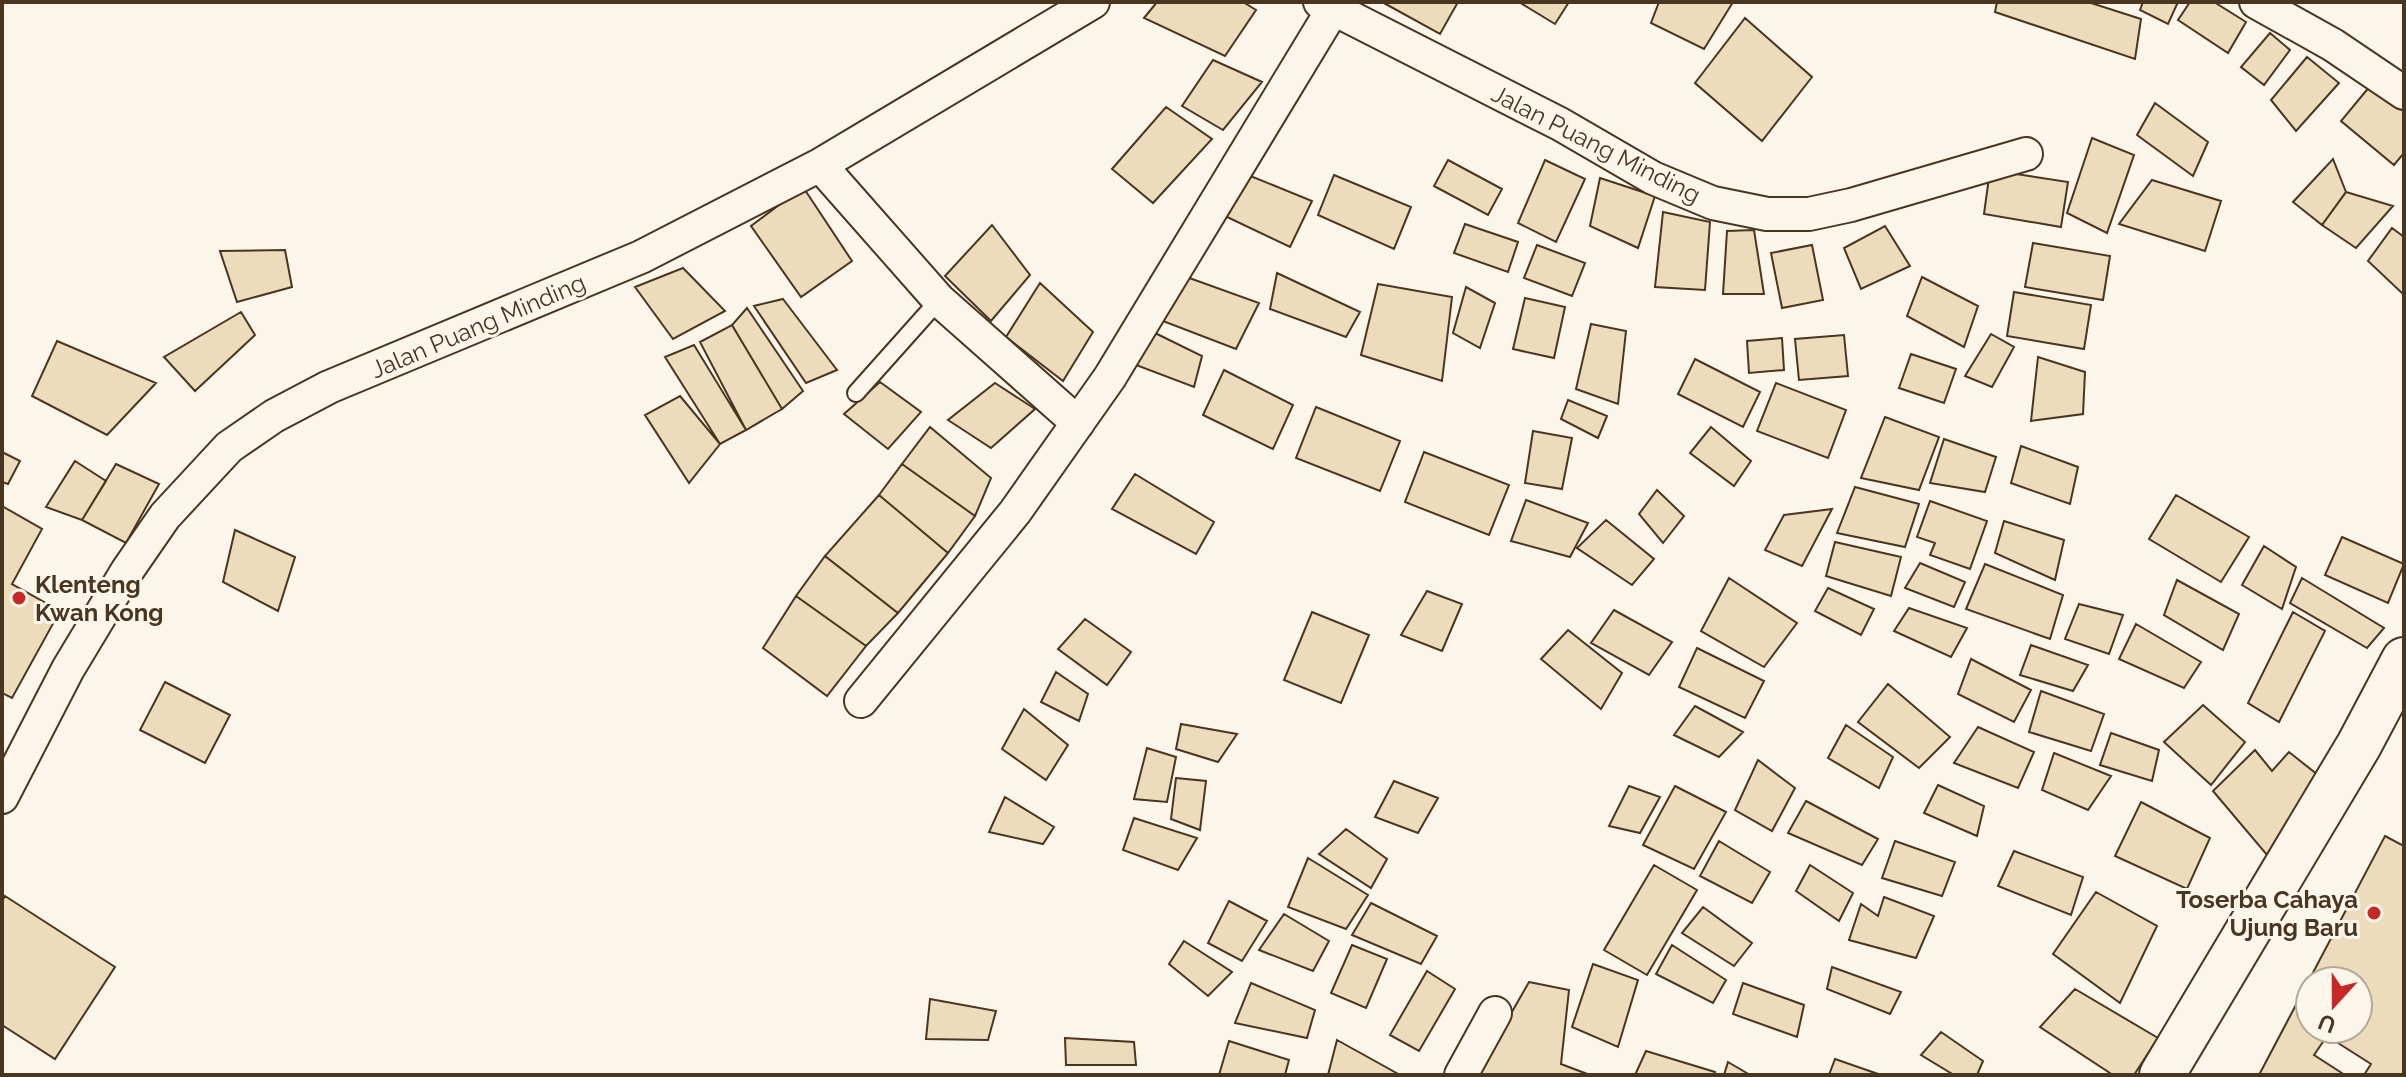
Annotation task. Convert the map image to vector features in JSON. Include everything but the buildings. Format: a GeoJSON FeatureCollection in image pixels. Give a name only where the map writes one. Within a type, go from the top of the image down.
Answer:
{"type":"FeatureCollection","features":[{"type":"Feature","properties":{"kind":"highway"},"geometry":{"type":"LineString","coordinates":[[2162,1075],[2359,745],[2404,660]]}},
{"type":"Feature","properties":{"kind":"street","name":"Jalan Puang Minding"},"geometry":{"type":"LineString","coordinates":[[2,797],[68,669],[127,571],[165,516],[229,447],[274,416],[329,387],[641,257],[820,165],[1093,2]]}},
{"type":"Feature","properties":{"kind":"street"},"geometry":{"type":"LineString","coordinates":[[2256,2],[2333,45],[2404,93]]}},
{"type":"Feature","properties":{"kind":"street","name":"Jalan Puang Minding"},"geometry":{"type":"LineString","coordinates":[[1327,5],[1560,124],[1653,178],[1713,203],[1767,214],[1809,214],[1851,205],[2026,154]]}},
{"type":"Feature","properties":{"kind":"street"},"geometry":{"type":"LineString","coordinates":[[861,701],[1015,512],[1119,364],[1327,5]]}},
{"type":"Feature","properties":{"kind":"street"},"geometry":{"type":"LineString","coordinates":[[820,165],[939,300],[1078,423]]}},
{"type":"Feature","properties":{"kind":"street"},"geometry":{"type":"LineString","coordinates":[[1461,1075],[1495,1013]]}},
{"type":"Feature","properties":{"kind":"lane"},"geometry":{"type":"LineString","coordinates":[[856,393],[939,300]]}},
{"type":"Feature","properties":{"kind":"place","name":"Klenteng Kwan Kong"},"geometry":{"type":"Point","coordinates":[19,598]}},
{"type":"Feature","properties":{"kind":"place","name":"Toserba Cahaya Ujung Baru"},"geometry":{"type":"Point","coordinates":[2374,913]}}]}
